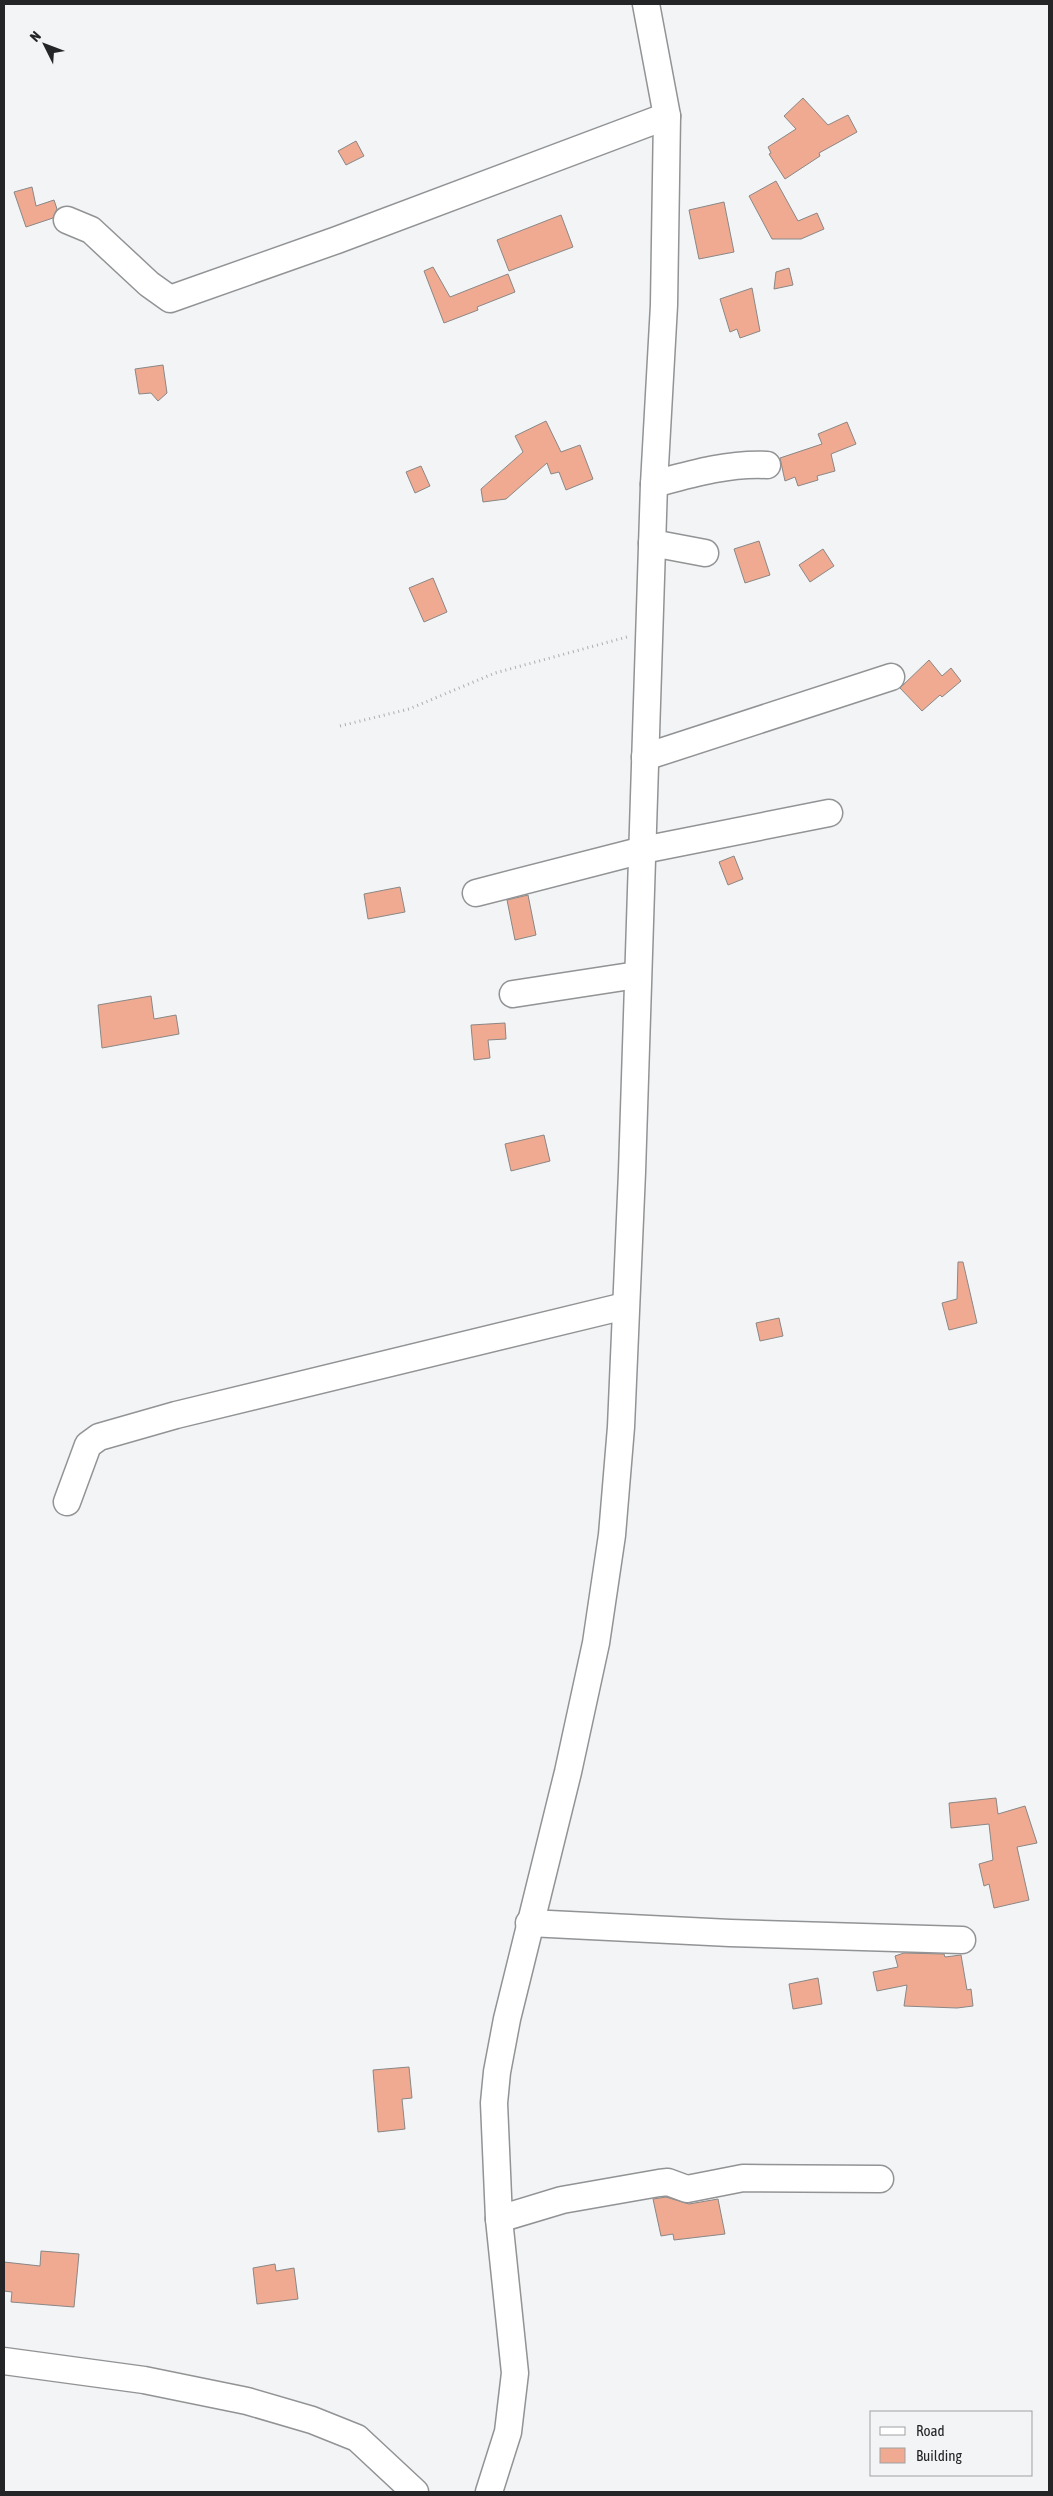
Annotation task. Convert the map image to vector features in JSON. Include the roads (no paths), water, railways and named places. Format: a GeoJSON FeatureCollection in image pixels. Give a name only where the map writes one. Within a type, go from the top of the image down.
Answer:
{"type":"FeatureCollection","features":[{"type":"Feature","properties":{"kind":"street"},"geometry":{"type":"LineString","coordinates":[[489,2492],[508,2432],[515,2373],[499,2218],[494,2103],[497,2072],[529,1923],[568,1772],[596,1644],[612,1535],[621,1427],[632,1172],[654,484],[664,305],[667,116],[646,4]]}},
{"type":"Feature","properties":{"kind":"street"},"geometry":{"type":"LineString","coordinates":[[67,220],[91,230],[149,284],[170,299],[337,240],[667,116]]}},
{"type":"Feature","properties":{"kind":"street"},"geometry":{"type":"LineString","coordinates":[[654,484],[705,470],[747,464],[768,465]]}},
{"type":"Feature","properties":{"kind":"street"},"geometry":{"type":"LineString","coordinates":[[652,543],[705,553]]}},
{"type":"Feature","properties":{"kind":"street"},"geometry":{"type":"LineString","coordinates":[[646,757],[891,677]]}},
{"type":"Feature","properties":{"kind":"street"},"geometry":{"type":"LineString","coordinates":[[476,893],[643,850],[829,813]]}},
{"type":"Feature","properties":{"kind":"street"},"geometry":{"type":"LineString","coordinates":[[513,994],[637,975]]}},
{"type":"Feature","properties":{"kind":"street"},"geometry":{"type":"LineString","coordinates":[[67,1502],[88,1445],[99,1437],[176,1415],[625,1306]]}},
{"type":"Feature","properties":{"kind":"street"},"geometry":{"type":"LineString","coordinates":[[529,1923],[730,1933],[962,1940]]}},
{"type":"Feature","properties":{"kind":"street"},"geometry":{"type":"LineString","coordinates":[[499,2218],[562,2200],[659,2182],[668,2182],[687,2189],[743,2178],[880,2178]]}},
{"type":"Feature","properties":{"kind":"street"},"geometry":{"type":"LineString","coordinates":[[4,2361],[144,2380],[247,2401],[312,2420],[357,2438],[415,2492]]}}]}
